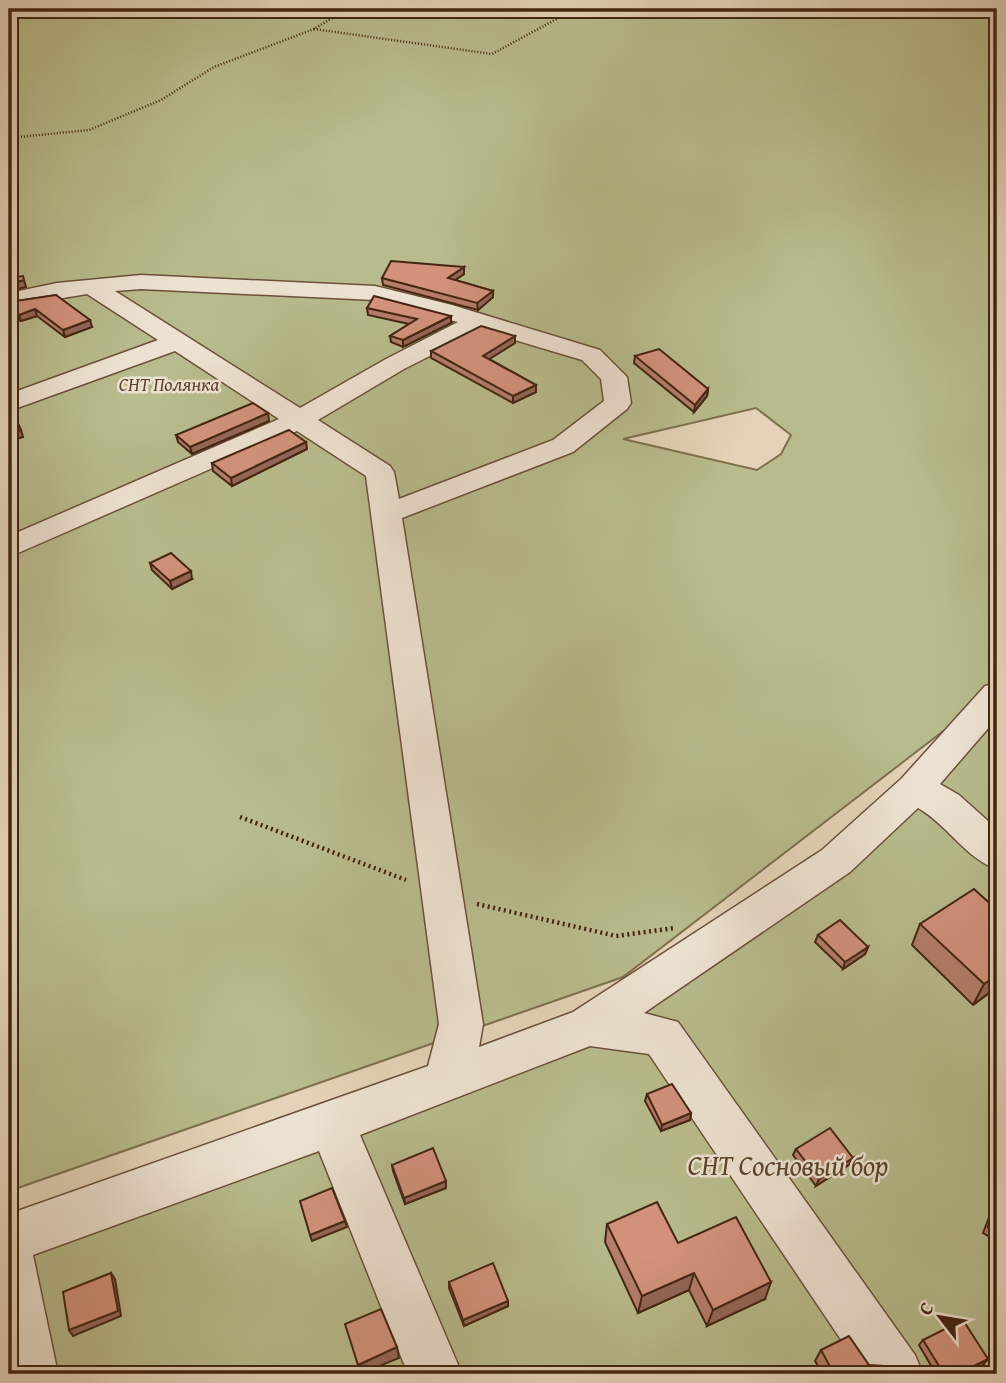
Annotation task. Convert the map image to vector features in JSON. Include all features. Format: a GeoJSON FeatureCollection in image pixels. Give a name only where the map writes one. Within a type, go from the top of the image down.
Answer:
{"type":"FeatureCollection","features":[{"type":"Feature","properties":{"kind":"street"},"geometry":{"type":"LineString","coordinates":[[9,300],[92,286],[141,282],[375,293],[591,355],[614,377],[618,402],[564,446],[386,514]]}},
{"type":"Feature","properties":{"kind":"street"},"geometry":{"type":"LineString","coordinates":[[92,286],[380,472],[461,1024],[453,1065],[445,1079]]}},
{"type":"Feature","properties":{"kind":"street"},"geometry":{"type":"LineString","coordinates":[[9,547],[301,419],[395,364],[479,321]]}},
{"type":"Feature","properties":{"kind":"street"},"geometry":{"type":"LineString","coordinates":[[9,403],[177,342]]}},
{"type":"Feature","properties":{"kind":"street"},"geometry":{"type":"LineString","coordinates":[[9,1239],[332,1124],[589,1026],[836,861],[915,788],[997,695]]}},
{"type":"Feature","properties":{"kind":"street"},"geometry":{"type":"LineString","coordinates":[[915,788],[945,805],[997,853]]}},
{"type":"Feature","properties":{"kind":"street"},"geometry":{"type":"LineString","coordinates":[[589,1026],[662,1037],[896,1374]]}},
{"type":"Feature","properties":{"kind":"street"},"geometry":{"type":"LineString","coordinates":[[332,1124],[435,1374]]}},
{"type":"Feature","properties":{"kind":"street"},"geometry":{"type":"LineString","coordinates":[[9,1259],[32,1374]]}},
{"type":"Feature","properties":{"kind":"path"},"geometry":{"type":"LineString","coordinates":[[9,138],[89,130],[161,100],[214,67],[314,29],[347,9]]}},
{"type":"Feature","properties":{"kind":"path"},"geometry":{"type":"LineString","coordinates":[[392,11],[397,9]]}},
{"type":"Feature","properties":{"kind":"path"},"geometry":{"type":"LineString","coordinates":[[314,29],[492,54],[575,9]]}},
{"type":"Feature","properties":{"kind":"path"},"geometry":{"type":"LineString","coordinates":[[240,817],[442,894],[499,911],[616,936],[685,926]]}},
{"type":"Feature","properties":{"kind":"green space","name":"СНТ Полянка"},"geometry":{"type":"Polygon","coordinates":[[[9,9],[997,9],[997,700],[989,696],[623,977],[9,1191],[9,9]],[[756,408],[623,439],[757,470],[781,454],[791,435],[756,408]]]}},
{"type":"Feature","properties":{"kind":"green space","name":"СНТ Сосновый бор"},"geometry":{"type":"Polygon","coordinates":[[[997,707],[997,1356],[989,1374],[9,1374],[9,1239],[614,1038],[997,707]]]}},
{"type":"Feature","properties":{"kind":"building"},"geometry":{"type":"Polygon","coordinates":[[[391,261],[464,267],[448,278],[493,291],[477,303],[382,278],[391,261]]]}},
{"type":"Feature","properties":{"kind":"building"},"geometry":{"type":"Polygon","coordinates":[[[23,276],[24,280],[9,284],[9,278],[23,276]]]}},
{"type":"Feature","properties":{"kind":"building"},"geometry":{"type":"Polygon","coordinates":[[[56,295],[90,320],[63,330],[35,309],[19,315],[15,312],[9,314],[9,302],[56,295]]]}},
{"type":"Feature","properties":{"kind":"building"},"geometry":{"type":"Polygon","coordinates":[[[374,296],[451,316],[403,340],[390,336],[417,319],[367,308],[374,296]]]}},
{"type":"Feature","properties":{"kind":"building"},"geometry":{"type":"Polygon","coordinates":[[[481,326],[515,336],[483,356],[536,385],[513,396],[431,351],[481,326]]]}},
{"type":"Feature","properties":{"kind":"building"},"geometry":{"type":"Polygon","coordinates":[[[659,349],[708,389],[695,405],[635,356],[659,349]]]}},
{"type":"Feature","properties":{"kind":"building"},"geometry":{"type":"Polygon","coordinates":[[[253,403],[268,413],[190,447],[176,435],[253,403]]]}},
{"type":"Feature","properties":{"kind":"building"},"geometry":{"type":"Polygon","coordinates":[[[9,405],[21,430],[9,433],[9,405]]]}},
{"type":"Feature","properties":{"kind":"building"},"geometry":{"type":"Polygon","coordinates":[[[289,430],[306,442],[231,478],[212,463],[289,430]]]}},
{"type":"Feature","properties":{"kind":"building"},"geometry":{"type":"Polygon","coordinates":[[[171,553],[191,571],[170,581],[150,563],[171,553]]]}},
{"type":"Feature","properties":{"kind":"building"},"geometry":{"type":"Polygon","coordinates":[[[974,889],[997,910],[997,975],[984,984],[920,924],[974,889]]]}},
{"type":"Feature","properties":{"kind":"building"},"geometry":{"type":"Polygon","coordinates":[[[840,920],[868,947],[845,962],[818,935],[840,920]]]}},
{"type":"Feature","properties":{"kind":"building"},"geometry":{"type":"Polygon","coordinates":[[[672,1084],[691,1113],[662,1125],[647,1094],[672,1084]]]}},
{"type":"Feature","properties":{"kind":"building"},"geometry":{"type":"Polygon","coordinates":[[[830,1128],[853,1158],[819,1179],[796,1149],[830,1128]]]}},
{"type":"Feature","properties":{"kind":"building"},"geometry":{"type":"Polygon","coordinates":[[[433,1148],[446,1181],[404,1198],[392,1165],[433,1148]]]}},
{"type":"Feature","properties":{"kind":"building"},"geometry":{"type":"Polygon","coordinates":[[[332,1188],[345,1221],[310,1235],[300,1201],[332,1188]]]}},
{"type":"Feature","properties":{"kind":"building"},"geometry":{"type":"Polygon","coordinates":[[[997,1201],[997,1233],[988,1227],[997,1201]]]}},
{"type":"Feature","properties":{"kind":"building"},"geometry":{"type":"Polygon","coordinates":[[[657,1202],[678,1243],[736,1217],[771,1282],[713,1310],[694,1273],[642,1296],[607,1224],[657,1202]]]}},
{"type":"Feature","properties":{"kind":"building"},"geometry":{"type":"Polygon","coordinates":[[[493,1263],[508,1301],[463,1320],[449,1282],[493,1263]]]}},
{"type":"Feature","properties":{"kind":"building"},"geometry":{"type":"Polygon","coordinates":[[[111,1273],[118,1311],[69,1330],[63,1292],[111,1273]]]}},
{"type":"Feature","properties":{"kind":"building"},"geometry":{"type":"Polygon","coordinates":[[[381,1309],[397,1347],[358,1365],[345,1324],[381,1309]]]}},
{"type":"Feature","properties":{"kind":"building"},"geometry":{"type":"Polygon","coordinates":[[[963,1320],[988,1359],[958,1374],[944,1374],[923,1340],[963,1320]]]}},
{"type":"Feature","properties":{"kind":"building"},"geometry":{"type":"Polygon","coordinates":[[[849,1336],[869,1365],[884,1366],[887,1371],[879,1374],[834,1374],[821,1350],[849,1336]]]}}]}
